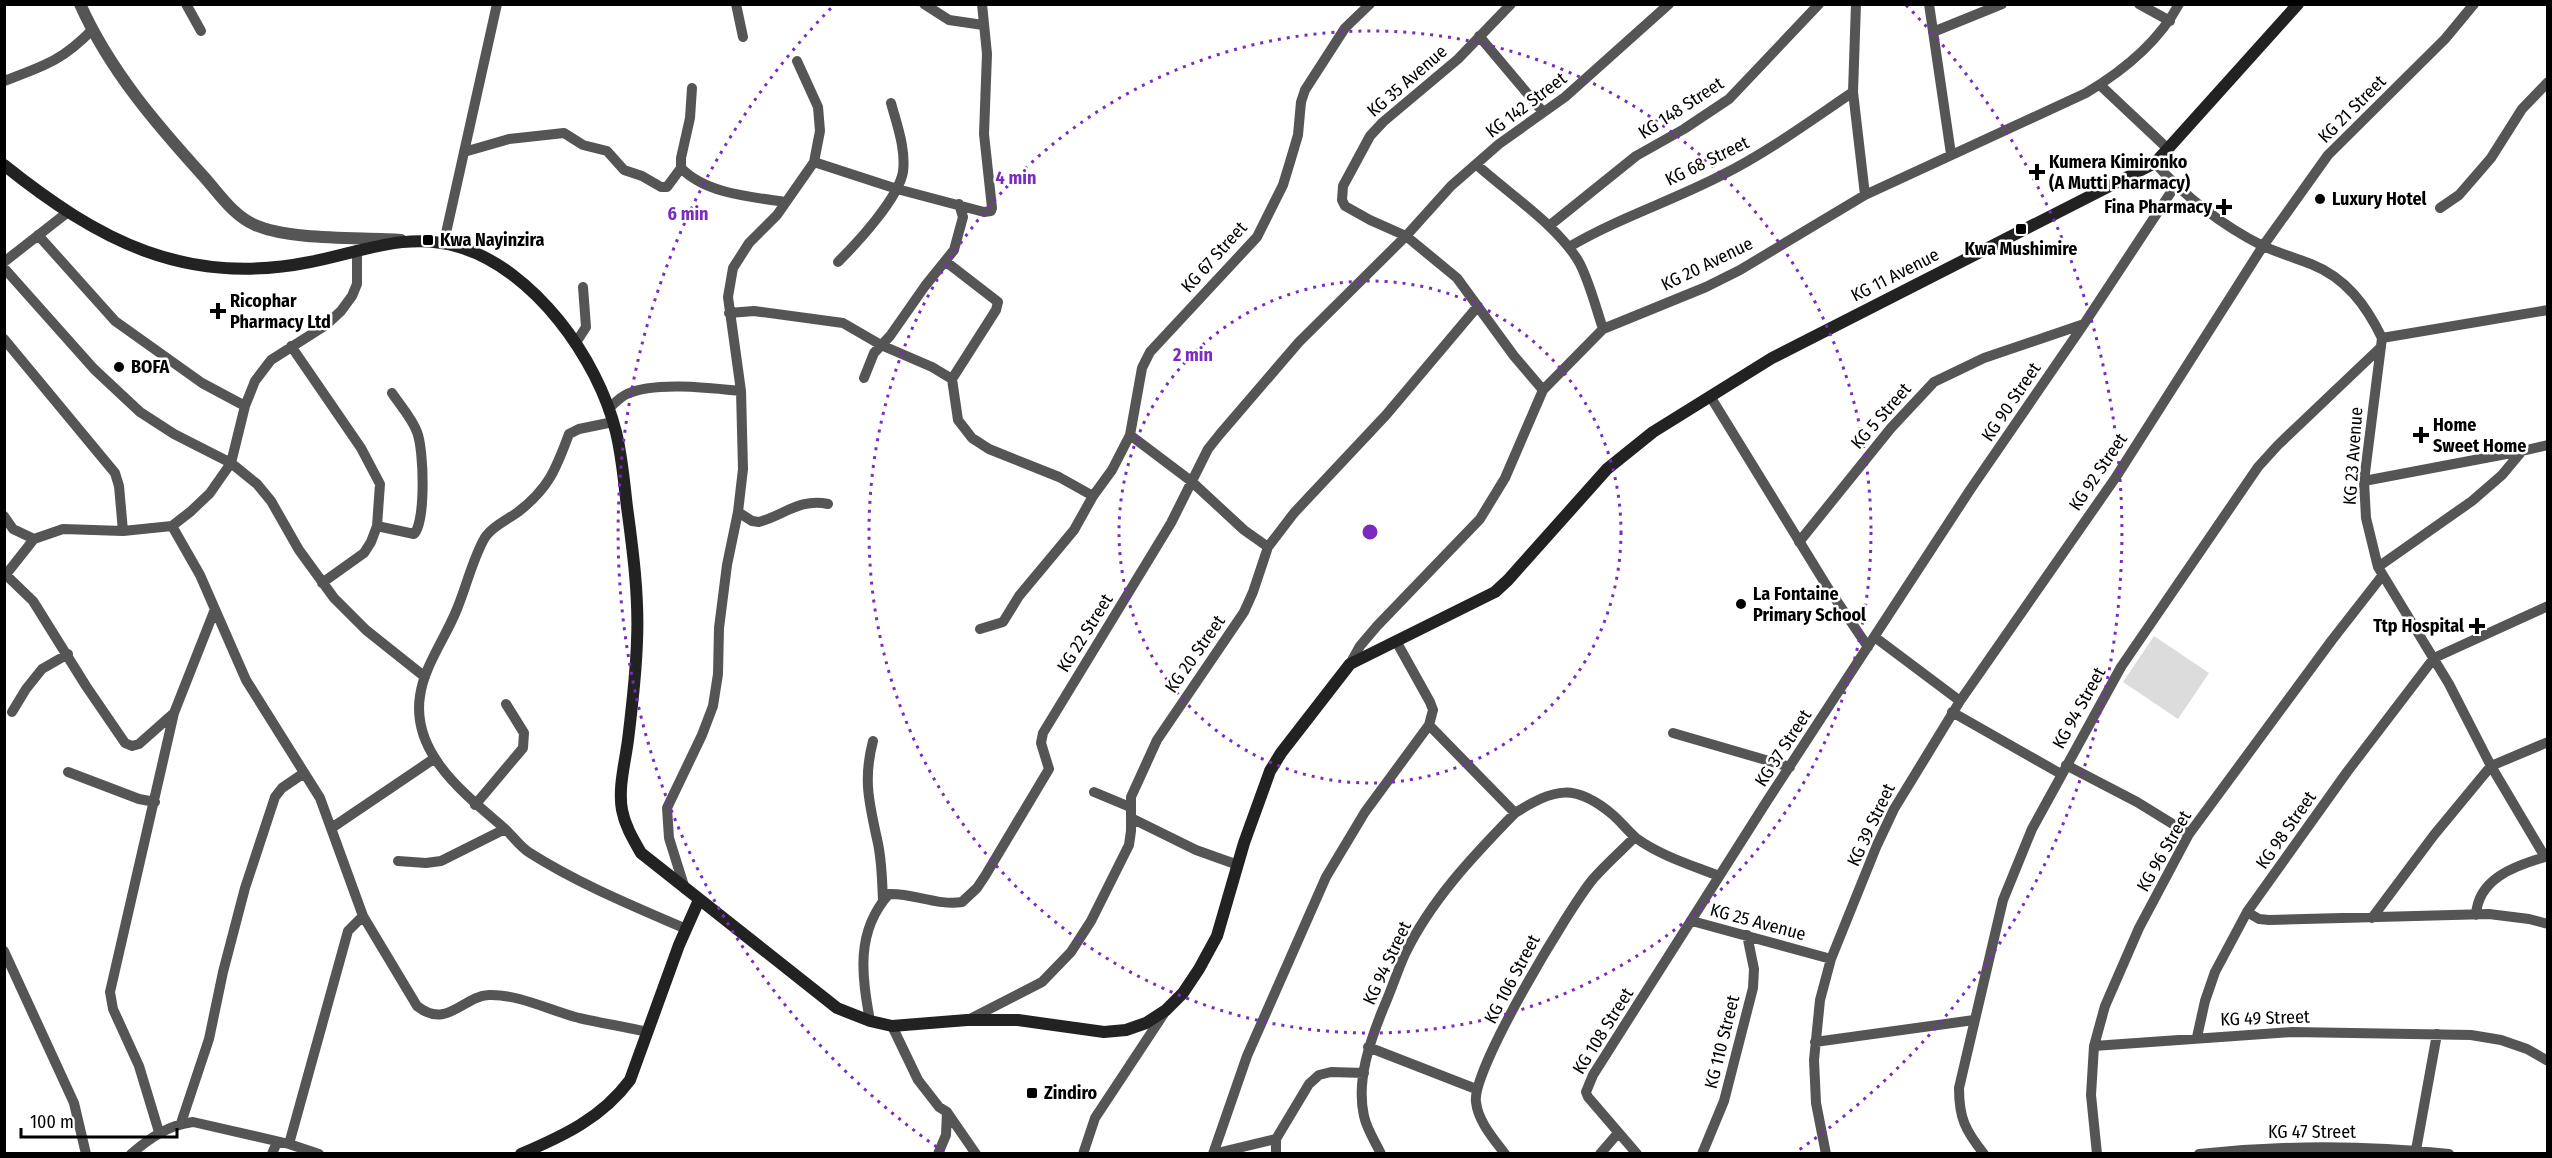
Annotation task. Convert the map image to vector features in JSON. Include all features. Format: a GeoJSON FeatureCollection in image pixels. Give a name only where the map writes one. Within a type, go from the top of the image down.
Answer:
{"type":"FeatureCollection","features":[{"type":"Feature","properties":{"kind":"main road","name":"KG 11 Avenue"},"geometry":{"type":"LineString","coordinates":[[1350,664],[1484,599],[1508,580],[1607,470],[1653,432],[1710,396],[1772,358],[2155,163],[2298,4]]}},
{"type":"Feature","properties":{"kind":"main road"},"geometry":{"type":"LineString","coordinates":[[4,165],[68,212],[139,249],[205,267],[258,270],[309,262],[381,244],[411,240],[444,242],[481,254],[511,274],[532,292],[559,320],[601,388],[613,422],[623,476],[631,539],[638,639],[633,700],[621,784],[622,810],[629,832],[641,853],[699,900],[837,1008],[870,1021],[892,1026],[967,1020],[1018,1020],[1104,1032],[1126,1030],[1146,1023],[1166,1010],[1183,993],[1217,936],[1262,789],[1270,771],[1286,746],[1350,664]]}},
{"type":"Feature","properties":{"kind":"main road"},"geometry":{"type":"LineString","coordinates":[[520,1154],[571,1132],[619,1095],[630,1080],[699,900]]}},
{"type":"Feature","properties":{"kind":"street"},"geometry":{"type":"LineString","coordinates":[[80,4],[117,72],[166,134],[238,215],[265,228],[299,234],[411,240]]}},
{"type":"Feature","properties":{"kind":"street"},"geometry":{"type":"LineString","coordinates":[[186,4],[201,31]]}},
{"type":"Feature","properties":{"kind":"street"},"geometry":{"type":"LineString","coordinates":[[444,242],[496,4]]}},
{"type":"Feature","properties":{"kind":"street"},"geometry":{"type":"LineString","coordinates":[[736,4],[743,37]]}},
{"type":"Feature","properties":{"kind":"street"},"geometry":{"type":"LineString","coordinates":[[924,4],[949,20],[983,25]]}},
{"type":"Feature","properties":{"kind":"street"},"geometry":{"type":"LineString","coordinates":[[814,162],[897,189],[988,212],[992,208],[984,134],[987,54],[982,4]]}},
{"type":"Feature","properties":{"kind":"street","name":"KG 67 Street"},"geometry":{"type":"LineString","coordinates":[[980,629],[1003,622],[1025,589],[1074,530],[1112,470],[1130,435],[1142,368],[1150,352],[1257,237],[1283,185],[1298,135],[1301,102],[1305,90],[1345,28],[1370,4]]}},
{"type":"Feature","properties":{"kind":"street","name":"KG 35 Avenue"},"geometry":{"type":"LineString","coordinates":[[1511,4],[1458,58],[1376,129],[1364,146],[1343,186],[1342,200],[1345,206],[1406,236],[1456,278],[1514,356],[1543,390]]}},
{"type":"Feature","properties":{"kind":"street","name":"KG 142 Street"},"geometry":{"type":"LineString","coordinates":[[1406,236],[1451,186],[1499,144],[1605,65],[1669,4]]}},
{"type":"Feature","properties":{"kind":"street","name":"KG 148 Street"},"geometry":{"type":"LineString","coordinates":[[1549,226],[1636,156],[1691,125],[1729,99],[1819,4]]}},
{"type":"Feature","properties":{"kind":"street"},"geometry":{"type":"LineString","coordinates":[[1856,4],[1853,92],[1865,195]]}},
{"type":"Feature","properties":{"kind":"street"},"geometry":{"type":"LineString","coordinates":[[1929,4],[1951,154]]}},
{"type":"Feature","properties":{"kind":"street"},"geometry":{"type":"LineString","coordinates":[[1933,32],[2002,4]]}},
{"type":"Feature","properties":{"kind":"street"},"geometry":{"type":"LineString","coordinates":[[2139,4],[2170,21]]}},
{"type":"Feature","properties":{"kind":"street","name":"KG 20 Avenue"},"geometry":{"type":"LineString","coordinates":[[1350,664],[1360,646],[1377,626],[1480,519],[1504,478],[1543,390],[1603,329],[1706,287],[1740,270],[1865,195],[2100,85],[2117,75],[2139,55],[2170,21],[2179,4]]}},
{"type":"Feature","properties":{"kind":"street","name":"KG 21 Street"},"geometry":{"type":"LineString","coordinates":[[2263,246],[2328,155],[2445,39],[2474,4]]}},
{"type":"Feature","properties":{"kind":"street"},"geometry":{"type":"LineString","coordinates":[[4,81],[50,64],[73,50],[93,29]]}},
{"type":"Feature","properties":{"kind":"street"},"geometry":{"type":"LineString","coordinates":[[1479,36],[1543,112]]}},
{"type":"Feature","properties":{"kind":"street"},"geometry":{"type":"LineString","coordinates":[[685,889],[669,838],[667,808],[702,735],[713,706],[718,674],[719,628],[727,565],[744,469],[741,391],[728,297],[733,268],[749,243],[786,202],[814,162],[820,131],[818,107],[798,61]]}},
{"type":"Feature","properties":{"kind":"street"},"geometry":{"type":"LineString","coordinates":[[2440,208],[2459,195],[2485,166],[2522,109],[2547,82]]}},
{"type":"Feature","properties":{"kind":"street"},"geometry":{"type":"LineString","coordinates":[[2100,85],[2167,148]]}},
{"type":"Feature","properties":{"kind":"street"},"geometry":{"type":"LineString","coordinates":[[464,152],[509,139],[559,132],[583,145],[607,150],[624,170],[642,176],[661,187],[667,187],[681,168],[692,88]]}},
{"type":"Feature","properties":{"kind":"street","name":"KG 68 Street"},"geometry":{"type":"LineString","coordinates":[[1569,248],[1625,218],[1750,161],[1853,92]]}},
{"type":"Feature","properties":{"kind":"street"},"geometry":{"type":"LineString","coordinates":[[838,262],[857,243],[897,189],[903,170],[903,154],[891,103]]}},
{"type":"Feature","properties":{"kind":"street"},"geometry":{"type":"LineString","coordinates":[[2155,163],[2175,186],[2232,228],[2263,246],[2312,265],[2337,279],[2361,302],[2382,342],[2547,310]]}},
{"type":"Feature","properties":{"kind":"street"},"geometry":{"type":"LineString","coordinates":[[1477,165],[1549,226],[1569,248],[1586,277],[1603,329]]}},
{"type":"Feature","properties":{"kind":"street"},"geometry":{"type":"LineString","coordinates":[[681,168],[691,179],[713,188],[786,202]]}},
{"type":"Feature","properties":{"kind":"street","name":"KG 90 Street"},"geometry":{"type":"LineString","coordinates":[[1876,638],[1970,489],[2084,324],[2175,186]]}},
{"type":"Feature","properties":{"kind":"street"},"geometry":{"type":"LineString","coordinates":[[864,378],[874,353],[890,336],[954,250],[963,217],[958,204]]}},
{"type":"Feature","properties":{"kind":"street"},"geometry":{"type":"LineString","coordinates":[[4,262],[68,212]]}},
{"type":"Feature","properties":{"kind":"street"},"geometry":{"type":"LineString","coordinates":[[38,235],[115,321],[202,383],[245,406]]}},
{"type":"Feature","properties":{"kind":"street","name":"KG 22 Street"},"geometry":{"type":"LineString","coordinates":[[884,900],[889,894],[902,893],[956,903],[962,902],[977,888],[1049,769],[1041,743],[1043,733],[1166,532],[1208,449],[1299,342],[1406,236]]}},
{"type":"Feature","properties":{"kind":"street","name":"KG 92 Street"},"geometry":{"type":"LineString","coordinates":[[1952,712],[2116,477],[2263,246]]}},
{"type":"Feature","properties":{"kind":"street"},"geometry":{"type":"LineString","coordinates":[[174,713],[139,744],[132,746],[125,743],[33,601],[5,576],[34,539],[63,529],[123,531],[171,526],[210,494],[231,463],[245,406],[255,381],[271,360],[326,325],[341,311],[352,296],[357,284],[357,250]]}},
{"type":"Feature","properties":{"kind":"street"},"geometry":{"type":"LineString","coordinates":[[945,261],[998,302],[996,310],[952,379],[958,420],[972,438],[990,449],[1059,477],[1094,496]]}},
{"type":"Feature","properties":{"kind":"street"},"geometry":{"type":"LineString","coordinates":[[4,268],[94,369],[140,412],[174,434],[231,463],[257,484],[271,501],[299,550],[322,583],[366,630],[425,677]]}},
{"type":"Feature","properties":{"kind":"street"},"geometry":{"type":"LineString","coordinates":[[575,344],[586,327],[583,287]]}},
{"type":"Feature","properties":{"kind":"street","name":"KG 20 Street"},"geometry":{"type":"LineString","coordinates":[[967,1020],[1042,982],[1071,952],[1091,921],[1129,845],[1130,807],[1135,786],[1168,720],[1196,685],[1244,612],[1268,547],[1293,513],[1386,414],[1478,306]]}},
{"type":"Feature","properties":{"kind":"street"},"geometry":{"type":"LineString","coordinates":[[729,313],[753,311],[843,323],[881,345],[932,367],[952,379]]}},
{"type":"Feature","properties":{"kind":"street","name":"KG 5 Street"},"geometry":{"type":"LineString","coordinates":[[1799,542],[1890,428],[1935,382],[1984,358],[2084,324]]}},
{"type":"Feature","properties":{"kind":"street"},"geometry":{"type":"LineString","coordinates":[[4,339],[115,473],[119,486],[123,531]]}},
{"type":"Feature","properties":{"kind":"street","name":"KG 23 Avenue"},"geometry":{"type":"LineString","coordinates":[[2382,342],[2364,481],[2366,518],[2380,572],[2434,658],[2461,705],[2491,766],[2546,857]]}},
{"type":"Feature","properties":{"kind":"street","name":"KG 94 Street"},"geometry":{"type":"LineString","coordinates":[[1984,1154],[1965,1127],[1959,1107],[1959,1088],[2003,900],[2015,866],[2063,770],[2121,667],[2258,467],[2382,342]]}},
{"type":"Feature","properties":{"kind":"street"},"geometry":{"type":"LineString","coordinates":[[291,346],[361,448],[380,484],[377,526],[364,553],[322,583]]}},
{"type":"Feature","properties":{"kind":"street"},"geometry":{"type":"LineString","coordinates":[[608,409],[627,394],[647,389],[699,386],[741,391]]}},
{"type":"Feature","properties":{"kind":"street"},"geometry":{"type":"LineString","coordinates":[[377,526],[414,534],[417,531],[420,516],[423,469],[421,442],[416,429],[392,393]]}},
{"type":"Feature","properties":{"kind":"street"},"geometry":{"type":"LineString","coordinates":[[1710,396],[1799,542],[1868,647]]}},
{"type":"Feature","properties":{"kind":"street"},"geometry":{"type":"LineString","coordinates":[[613,422],[579,429],[569,434],[552,477],[519,511],[484,539],[457,610],[425,677],[420,696],[420,724],[435,758],[475,805],[505,829],[528,852],[587,885],[686,929]]}},
{"type":"Feature","properties":{"kind":"street"},"geometry":{"type":"LineString","coordinates":[[1130,435],[1191,481],[1244,530],[1268,547]]}},
{"type":"Feature","properties":{"kind":"street"},"geometry":{"type":"LineString","coordinates":[[2364,481],[2547,445]]}},
{"type":"Feature","properties":{"kind":"street","name":"KG 96 Street"},"geometry":{"type":"LineString","coordinates":[[2097,1154],[2091,1095],[2094,1046],[2105,1006],[2126,956],[2189,834],[2380,572],[2472,501],[2502,475],[2522,451]]}},
{"type":"Feature","properties":{"kind":"street"},"geometry":{"type":"LineString","coordinates":[[738,512],[752,521],[759,522],[804,503],[815,501],[828,504]]}},
{"type":"Feature","properties":{"kind":"street"},"geometry":{"type":"LineString","coordinates":[[4,516],[13,529],[34,539]]}},
{"type":"Feature","properties":{"kind":"street"},"geometry":{"type":"LineString","coordinates":[[171,526],[200,575],[246,680],[320,798],[333,827],[363,916],[411,998],[422,1011],[432,1014],[447,1013],[461,1008],[480,995],[493,995],[513,998],[579,1018],[648,1032]]}},
{"type":"Feature","properties":{"kind":"street"},"geometry":{"type":"LineString","coordinates":[[2434,658],[2547,606]]}},
{"type":"Feature","properties":{"kind":"street"},"geometry":{"type":"LineString","coordinates":[[159,1132],[139,1066],[113,1009],[110,993],[174,713],[215,609]]}},
{"type":"Feature","properties":{"kind":"street"},"geometry":{"type":"LineString","coordinates":[[1876,638],[1960,701]]}},
{"type":"Feature","properties":{"kind":"street","name":"KG 37 Street"},"geometry":{"type":"LineString","coordinates":[[1719,876],[1876,638]]}},
{"type":"Feature","properties":{"kind":"street"},"geometry":{"type":"LineString","coordinates":[[1213,1154],[1247,1056],[1326,877],[1365,812],[1429,725],[1433,710],[1430,702],[1396,641]]}},
{"type":"Feature","properties":{"kind":"street"},"geometry":{"type":"LineString","coordinates":[[12,712],[42,669],[68,654]]}},
{"type":"Feature","properties":{"kind":"street","name":"KG 98 Street"},"geometry":{"type":"LineString","coordinates":[[2197,1037],[2205,1001],[2215,972],[2247,912],[2347,772],[2434,658]]}},
{"type":"Feature","properties":{"kind":"street"},"geometry":{"type":"LineString","coordinates":[[475,805],[523,748],[524,733],[506,704]]}},
{"type":"Feature","properties":{"kind":"street"},"geometry":{"type":"LineString","coordinates":[[1952,712],[2063,770],[2137,802],[2189,834]]}},
{"type":"Feature","properties":{"kind":"street","name":"KG 39 Street"},"geometry":{"type":"LineString","coordinates":[[1831,959],[1894,809],[1952,712]]}},
{"type":"Feature","properties":{"kind":"street"},"geometry":{"type":"LineString","coordinates":[[1429,725],[1515,813]]}},
{"type":"Feature","properties":{"kind":"street"},"geometry":{"type":"LineString","coordinates":[[1673,733],[1790,767]]}},
{"type":"Feature","properties":{"kind":"street"},"geometry":{"type":"LineString","coordinates":[[870,1021],[862,978],[864,947],[873,918],[884,900],[878,840],[868,797],[867,765],[873,741]]}},
{"type":"Feature","properties":{"kind":"street"},"geometry":{"type":"LineString","coordinates":[[2372,918],[2434,835],[2491,766],[2547,742]]}},
{"type":"Feature","properties":{"kind":"street"},"geometry":{"type":"LineString","coordinates":[[333,827],[435,758]]}},
{"type":"Feature","properties":{"kind":"street"},"geometry":{"type":"LineString","coordinates":[[68,772],[139,799],[155,802]]}},
{"type":"Feature","properties":{"kind":"street"},"geometry":{"type":"LineString","coordinates":[[181,1124],[209,1039],[242,899],[275,797],[282,788],[304,773]]}},
{"type":"Feature","properties":{"kind":"street"},"geometry":{"type":"LineString","coordinates":[[1094,792],[1130,807]]}},
{"type":"Feature","properties":{"kind":"street","name":"KG 25 Avenue"},"geometry":{"type":"LineString","coordinates":[[1515,813],[1551,793],[1579,794],[1593,800],[1635,837],[1667,856],[1719,876],[1692,921],[1831,959]]}},
{"type":"Feature","properties":{"kind":"street","name":"KG 94 Street"},"geometry":{"type":"LineString","coordinates":[[1381,1154],[1363,1115],[1364,1073],[1368,1047],[1405,954],[1425,920],[1482,847],[1515,813]]}},
{"type":"Feature","properties":{"kind":"street"},"geometry":{"type":"LineString","coordinates":[[1131,818],[1196,850],[1238,865]]}},
{"type":"Feature","properties":{"kind":"street"},"geometry":{"type":"LineString","coordinates":[[398,861],[426,863],[441,861],[505,829]]}},
{"type":"Feature","properties":{"kind":"street","name":"KG 106 Street"},"geometry":{"type":"LineString","coordinates":[[1476,1089],[1509,1019],[1567,915],[1593,879],[1635,837]]}},
{"type":"Feature","properties":{"kind":"street"},"geometry":{"type":"LineString","coordinates":[[2476,915],[2478,899],[2489,884],[2512,868],[2546,857]]}},
{"type":"Feature","properties":{"kind":"street"},"geometry":{"type":"LineString","coordinates":[[2247,912],[2259,919],[2269,920],[2476,915],[2509,916],[2547,924]]}},
{"type":"Feature","properties":{"kind":"street"},"geometry":{"type":"LineString","coordinates":[[289,1144],[348,931],[363,916]]}},
{"type":"Feature","properties":{"kind":"street","name":"KG 108 Street"},"geometry":{"type":"LineString","coordinates":[[1637,1154],[1586,1092],[1593,1075],[1692,921]]}},
{"type":"Feature","properties":{"kind":"street","name":"KG 110 Street"},"geometry":{"type":"LineString","coordinates":[[1702,1154],[1724,1101],[1753,988],[1754,969],[1747,935]]}},
{"type":"Feature","properties":{"kind":"street"},"geometry":{"type":"LineString","coordinates":[[4,951],[74,1102],[86,1154]]}},
{"type":"Feature","properties":{"kind":"street"},"geometry":{"type":"LineString","coordinates":[[1826,1154],[1816,1103],[1814,1060],[1820,1000],[1831,959]]}},
{"type":"Feature","properties":{"kind":"street"},"geometry":{"type":"LineString","coordinates":[[1083,1154],[1095,1118],[1166,1010]]}},
{"type":"Feature","properties":{"kind":"street"},"geometry":{"type":"LineString","coordinates":[[1815,1042],[1974,1020]]}},
{"type":"Feature","properties":{"kind":"street"},"geometry":{"type":"LineString","coordinates":[[892,1026],[918,1080],[939,1107],[947,1112],[976,1154]]}},
{"type":"Feature","properties":{"kind":"street","name":"KG 49 Street"},"geometry":{"type":"LineString","coordinates":[[2094,1046],[2292,1032],[2471,1035],[2502,1040],[2527,1049],[2547,1060]]}},
{"type":"Feature","properties":{"kind":"street"},"geometry":{"type":"LineString","coordinates":[[2422,1152],[2437,1034]]}},
{"type":"Feature","properties":{"kind":"street"},"geometry":{"type":"LineString","coordinates":[[1368,1047],[1476,1089],[1479,1114],[1505,1154]]}},
{"type":"Feature","properties":{"kind":"street"},"geometry":{"type":"LineString","coordinates":[[1276,1154],[1276,1139],[1309,1084],[1319,1075],[1331,1072],[1364,1073]]}},
{"type":"Feature","properties":{"kind":"street"},"geometry":{"type":"LineString","coordinates":[[938,1154],[946,1135],[947,1112]]}},
{"type":"Feature","properties":{"kind":"street"},"geometry":{"type":"LineString","coordinates":[[131,1154],[159,1132],[193,1122],[289,1144],[319,1154]]}},
{"type":"Feature","properties":{"kind":"street"},"geometry":{"type":"LineString","coordinates":[[1600,1154],[1618,1133]]}},
{"type":"Feature","properties":{"kind":"street"},"geometry":{"type":"LineString","coordinates":[[1213,1154],[1276,1139]]}},
{"type":"Feature","properties":{"kind":"street"},"geometry":{"type":"LineString","coordinates":[[272,1154],[277,1142]]}},
{"type":"Feature","properties":{"kind":"street","name":"KG 47 Street"},"geometry":{"type":"LineString","coordinates":[[2199,1154],[2279,1146],[2449,1154]]}},
{"type":"Feature","properties":{"kind":"shaded area"},"geometry":{"type":"Polygon","coordinates":[[[2154,636],[2209,673],[2178,719],[2123,682],[2154,636]]]}},
{"type":"Feature","properties":{"kind":"place","name":"Kumera Kimironko (A Mutti Pharmacy)"},"geometry":{"type":"Point","coordinates":[2037,172]}},
{"type":"Feature","properties":{"kind":"place","name":"Luxury Hotel"},"geometry":{"type":"Point","coordinates":[2320,199]}},
{"type":"Feature","properties":{"kind":"place","name":"Fina Pharmacy"},"geometry":{"type":"Point","coordinates":[2224,207]}},
{"type":"Feature","properties":{"kind":"place","name":"Kwa Mushimire"},"geometry":{"type":"Point","coordinates":[2021,229]}},
{"type":"Feature","properties":{"kind":"place","name":"Kwa Nayinzira"},"geometry":{"type":"Point","coordinates":[428,240]}},
{"type":"Feature","properties":{"kind":"place","name":"Ricophar Pharmacy Ltd"},"geometry":{"type":"Point","coordinates":[218,311]}},
{"type":"Feature","properties":{"kind":"place","name":"BOFA"},"geometry":{"type":"Point","coordinates":[119,367]}},
{"type":"Feature","properties":{"kind":"place","name":"Home Sweet Home"},"geometry":{"type":"Point","coordinates":[2421,435]}},
{"type":"Feature","properties":{"kind":"place","name":"La Fontaine Primary School"},"geometry":{"type":"Point","coordinates":[1741,604]}},
{"type":"Feature","properties":{"kind":"place","name":"Ttp Hospital"},"geometry":{"type":"Point","coordinates":[2477,626]}},
{"type":"Feature","properties":{"kind":"place","name":"Zindiro"},"geometry":{"type":"Point","coordinates":[1032,1093]}}]}
